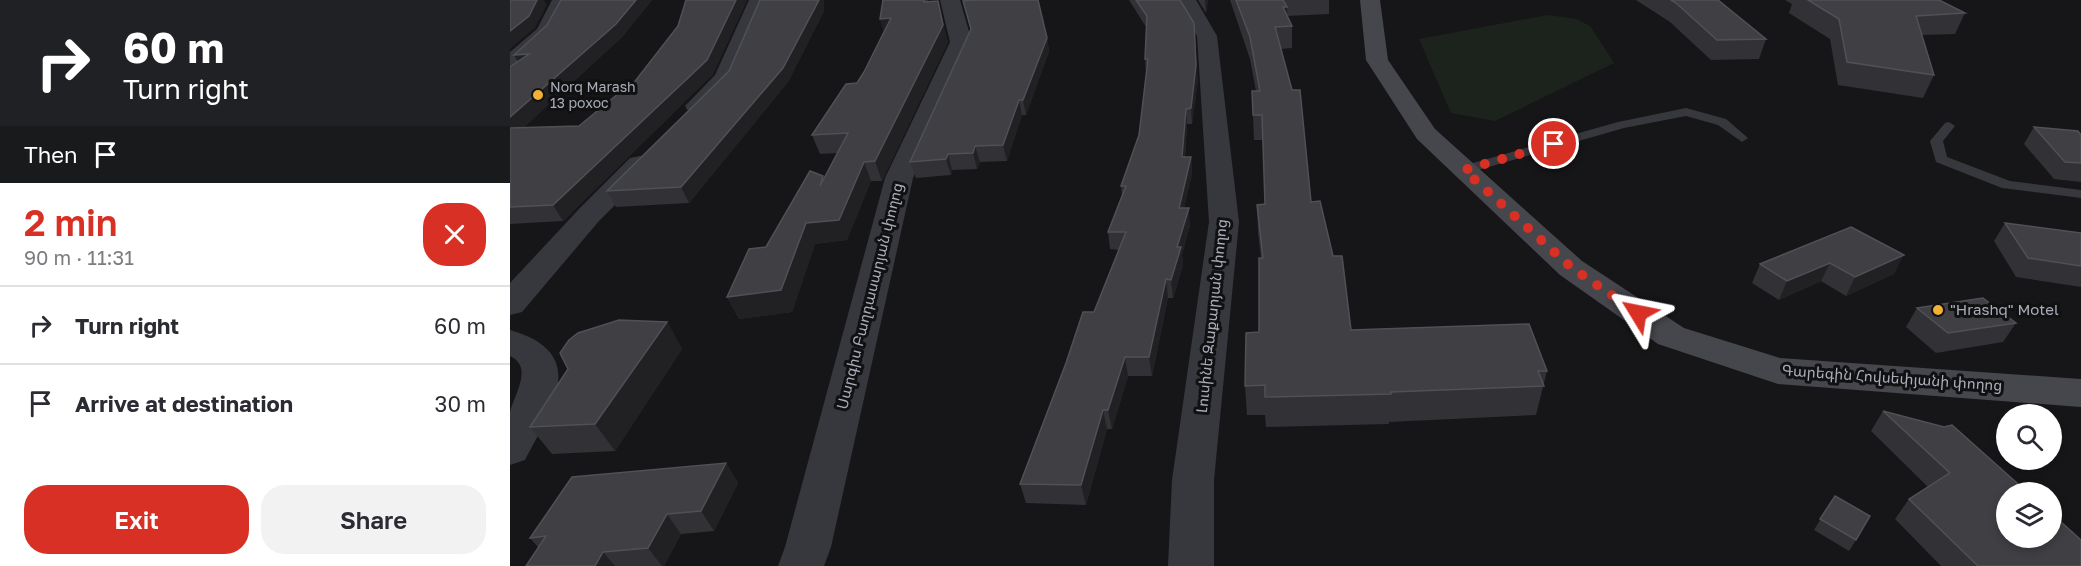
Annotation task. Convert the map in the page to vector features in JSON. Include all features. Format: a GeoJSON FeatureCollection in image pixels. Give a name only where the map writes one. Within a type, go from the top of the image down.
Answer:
{"type":"FeatureCollection","features":[{"type":"Feature","properties":{"kind":"main road","name":"Գարեգին Հովսեփյանի փողոց"},"geometry":{"type":"LineString","coordinates":[[1370,0],[1377,60],[1426,134],[1572,268],[1671,336],[1778,370],[2081,393]]}},
{"type":"Feature","properties":{"kind":"street"},"geometry":{"type":"LineString","coordinates":[[510,64],[546,32],[562,0]]}},
{"type":"Feature","properties":{"kind":"street"},"geometry":{"type":"LineString","coordinates":[[510,304],[590,215],[725,78],[759,0]]}},
{"type":"Feature","properties":{"kind":"street","name":"Սարգիս Բաղդասարյան փողոց"},"geometry":{"type":"LineString","coordinates":[[801,566],[808,547],[899,178],[961,42],[950,0]]}},
{"type":"Feature","properties":{"kind":"street","name":"Լուսինե Զաքարյան փողոց"},"geometry":{"type":"LineString","coordinates":[[1186,0],[1207,36],[1224,222],[1193,480],[1191,566]]}},
{"type":"Feature","properties":{"kind":"street"},"geometry":{"type":"LineString","coordinates":[[510,342],[524,346],[535,355],[540,365],[541,377],[538,392],[510,449]]}},
{"type":"Feature","properties":{"kind":"lane"},"geometry":{"type":"LineString","coordinates":[[1464,170],[1622,125],[1686,112],[1722,123],[1742,138]]}},
{"type":"Feature","properties":{"kind":"lane"},"geometry":{"type":"LineString","coordinates":[[1949,126],[1936,141],[1941,159],[2007,185],[2081,194]]}},
{"type":"Feature","properties":{"kind":"shaded area"},"geometry":{"type":"Polygon","coordinates":[[[1548,15],[1577,19],[1590,26],[1614,63],[1495,121],[1451,113],[1419,39],[1548,15]]]}},
{"type":"Feature","properties":{"kind":"building"},"geometry":{"type":"Polygon","coordinates":[[[510,0],[537,0],[529,16],[510,31],[510,0]]]}},
{"type":"Feature","properties":{"kind":"building"},"geometry":{"type":"Polygon","coordinates":[[[561,0],[636,0],[616,24],[510,117],[510,67],[529,54],[514,55],[547,25],[561,0]]]}},
{"type":"Feature","properties":{"kind":"building"},"geometry":{"type":"Polygon","coordinates":[[[686,0],[736,0],[707,60],[553,205],[510,207],[510,128],[579,126],[624,89],[629,89],[678,26],[686,0]]]}},
{"type":"Feature","properties":{"kind":"building"},"geometry":{"type":"Polygon","coordinates":[[[760,0],[819,0],[783,68],[681,187],[607,191],[729,71],[760,0]]]}},
{"type":"Feature","properties":{"kind":"building"},"geometry":{"type":"Polygon","coordinates":[[[883,0],[938,1],[943,25],[875,161],[864,162],[839,220],[806,223],[781,290],[727,297],[749,249],[766,247],[810,171],[823,176],[820,186],[848,133],[812,135],[846,84],[857,83],[864,72],[891,18],[880,19],[883,0]]]}},
{"type":"Feature","properties":{"kind":"building"},"geometry":{"type":"Polygon","coordinates":[[[1038,0],[1047,38],[1023,100],[1019,100],[1003,145],[975,146],[973,153],[948,154],[946,159],[910,162],[971,29],[963,1],[1038,0]]]}},
{"type":"Feature","properties":{"kind":"building"},"geometry":{"type":"Polygon","coordinates":[[[1136,0],[1180,0],[1194,23],[1196,65],[1191,108],[1186,109],[1182,157],[1191,157],[1179,208],[1189,208],[1177,247],[1181,247],[1171,280],[1166,279],[1149,357],[1125,357],[1108,410],[1103,410],[1081,485],[1020,484],[1083,312],[1094,312],[1126,232],[1108,232],[1126,186],[1121,186],[1139,135],[1148,59],[1145,59],[1147,16],[1136,0]]]}},
{"type":"Feature","properties":{"kind":"building"},"geometry":{"type":"Polygon","coordinates":[[[1236,0],[1283,0],[1287,7],[1283,7],[1292,26],[1275,27],[1292,90],[1300,90],[1311,202],[1320,201],[1333,256],[1342,256],[1351,330],[1529,324],[1547,371],[1538,371],[1544,386],[1391,392],[1391,394],[1265,397],[1265,385],[1245,386],[1246,333],[1259,332],[1259,258],[1263,258],[1257,205],[1265,204],[1262,115],[1253,115],[1252,91],[1260,91],[1250,37],[1236,0]]]}},
{"type":"Feature","properties":{"kind":"building"},"geometry":{"type":"Polygon","coordinates":[[[1671,0],[1718,0],[1766,39],[1717,40],[1671,0]]]}},
{"type":"Feature","properties":{"kind":"building"},"geometry":{"type":"Polygon","coordinates":[[[1808,0],[1939,0],[1965,13],[1916,16],[1934,75],[1847,62],[1839,19],[1808,0]]]}},
{"type":"Feature","properties":{"kind":"building"},"geometry":{"type":"Polygon","coordinates":[[[2034,127],[2078,131],[2081,135],[2081,163],[2065,162],[2034,127]]]}},
{"type":"Feature","properties":{"kind":"building"},"geometry":{"type":"Polygon","coordinates":[[[2005,223],[2081,233],[2081,266],[2028,258],[2005,223]]]}},
{"type":"Feature","properties":{"kind":"building"},"geometry":{"type":"Polygon","coordinates":[[[1851,227],[1904,255],[1855,277],[1830,263],[1787,281],[1760,264],[1851,227]]]}},
{"type":"Feature","properties":{"kind":"building"},"geometry":{"type":"Polygon","coordinates":[[[1983,298],[2016,323],[1948,333],[1917,308],[1983,298]]]}},
{"type":"Feature","properties":{"kind":"building"},"geometry":{"type":"Polygon","coordinates":[[[619,320],[667,322],[595,424],[530,427],[568,369],[560,353],[569,340],[578,333],[619,320]]]}},
{"type":"Feature","properties":{"kind":"building"},"geometry":{"type":"Polygon","coordinates":[[[1883,411],[1944,427],[1952,425],[1996,464],[1996,470],[2002,470],[2016,482],[1996,482],[1996,548],[2062,548],[2062,523],[2081,540],[2081,566],[1978,566],[1909,499],[1950,473],[1883,411]]]}},
{"type":"Feature","properties":{"kind":"building"},"geometry":{"type":"Polygon","coordinates":[[[726,463],[701,511],[667,514],[648,548],[603,552],[595,566],[526,566],[546,536],[530,538],[572,477],[726,463]]]}},
{"type":"Feature","properties":{"kind":"building"},"geometry":{"type":"Polygon","coordinates":[[[1835,496],[1870,516],[1856,540],[1820,519],[1835,496]]]}},
{"type":"Feature","properties":{"kind":"place","name":"Norq Marash 13 poxoc"},"geometry":{"type":"Point","coordinates":[538,95]}},
{"type":"Feature","properties":{"kind":"place","name":"\"Hrashq\" Motel"},"geometry":{"type":"Point","coordinates":[1938,310]}},
{"type":"Feature","properties":{"kind":"route"},"geometry":{"type":"LineString","coordinates":[[1554,144],[1464,170],[1572,268],[1638,313]]}}]}
